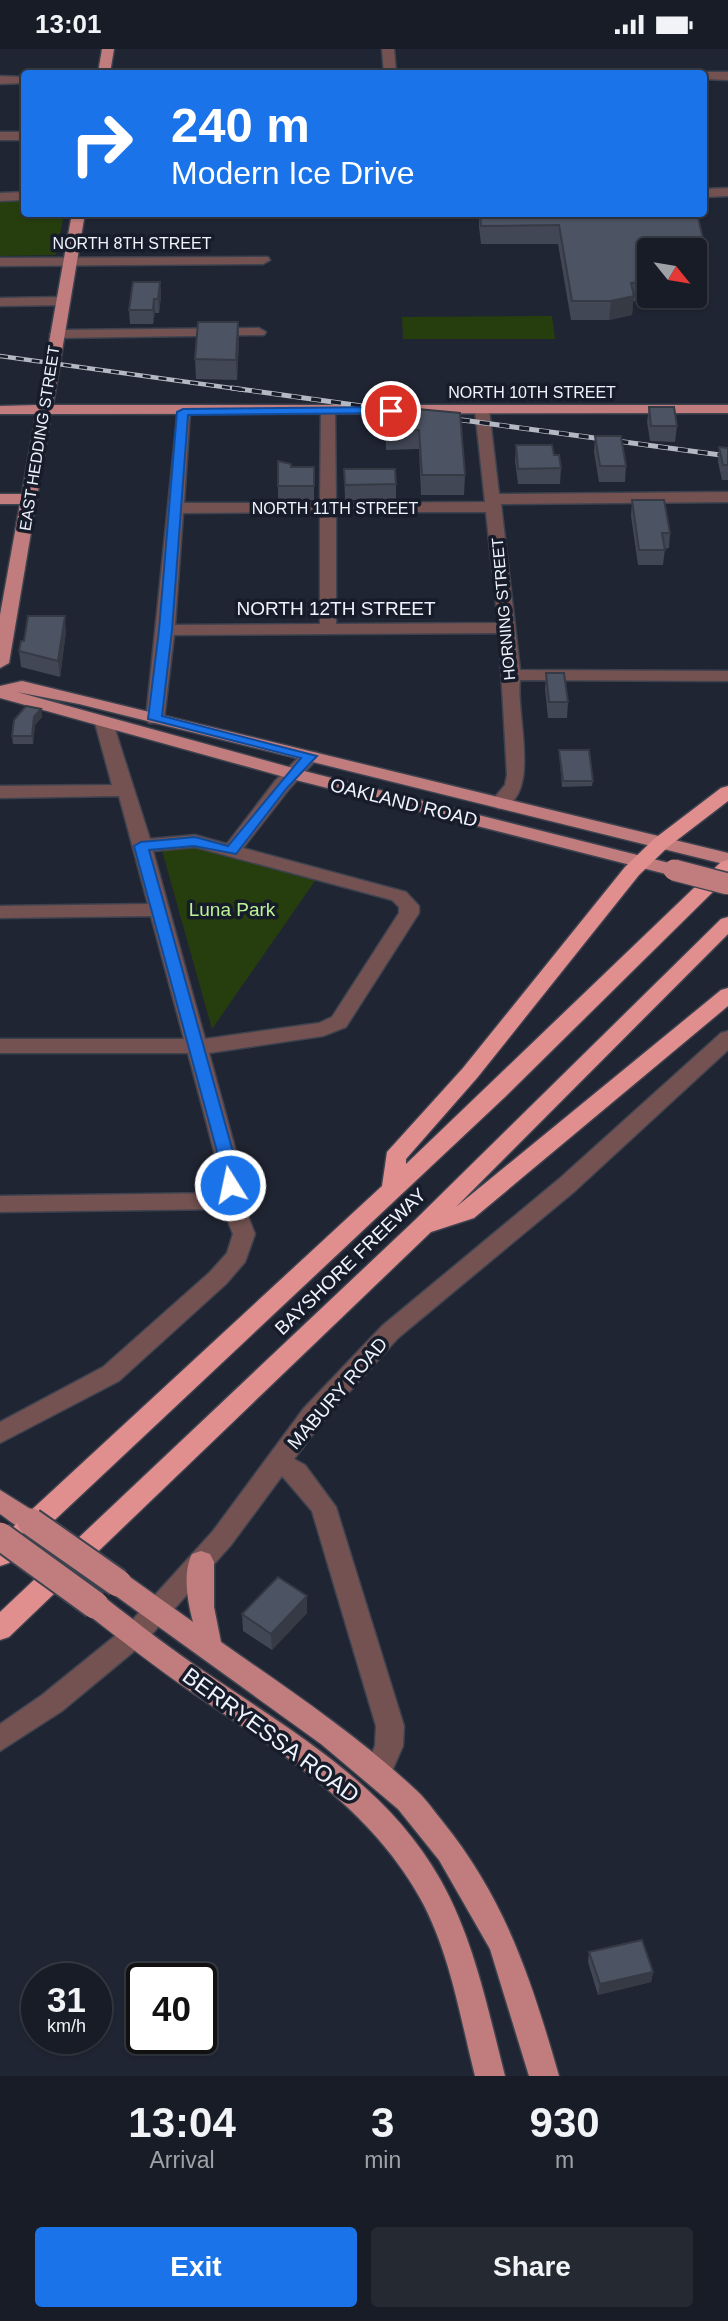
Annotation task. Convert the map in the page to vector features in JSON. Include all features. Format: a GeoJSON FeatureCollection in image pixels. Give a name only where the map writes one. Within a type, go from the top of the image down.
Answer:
{"type":"FeatureCollection","features":[{"type":"Feature","properties":{"kind":"highway"},"geometry":{"type":"LineString","coordinates":[[393,1190],[395,1157],[470,1073],[640,861],[728,792]]}},
{"type":"Feature","properties":{"kind":"highway","name":"BAYSHORE FREEWAY"},"geometry":{"type":"LineString","coordinates":[[0,1555],[393,1190],[728,866]]}},
{"type":"Feature","properties":{"kind":"highway","name":"BAYSHORE FREEWAY"},"geometry":{"type":"LineString","coordinates":[[0,1629],[423,1226],[728,923]]}},
{"type":"Feature","properties":{"kind":"highway"},"geometry":{"type":"LineString","coordinates":[[423,1226],[466,1212],[728,995]]}},
{"type":"Feature","properties":{"kind":"main road"},"geometry":{"type":"LineString","coordinates":[[104,70],[108,49]]}},
{"type":"Feature","properties":{"kind":"main road","name":"EAST HEDDING STREET"},"geometry":{"type":"LineString","coordinates":[[0,663],[7,589],[30,499],[78,217]]}},
{"type":"Feature","properties":{"kind":"main road","name":"NORTH 10TH STREET"},"geometry":{"type":"LineString","coordinates":[[0,410],[328,412],[728,409]]}},
{"type":"Feature","properties":{"kind":"main road"},"geometry":{"type":"LineString","coordinates":[[40,437],[104,412]]}},
{"type":"Feature","properties":{"kind":"main road"},"geometry":{"type":"LineString","coordinates":[[0,499],[30,499]]}},
{"type":"Feature","properties":{"kind":"main road","name":"OAKLAND ROAD"},"geometry":{"type":"LineString","coordinates":[[0,692],[22,686],[728,859]]}},
{"type":"Feature","properties":{"kind":"main road","name":"OAKLAND ROAD"},"geometry":{"type":"LineString","coordinates":[[0,692],[103,723],[294,774],[728,884]]}},
{"type":"Feature","properties":{"kind":"main road"},"geometry":{"type":"LineString","coordinates":[[0,1500],[156,1612]]}},
{"type":"Feature","properties":{"kind":"main road"},"geometry":{"type":"LineString","coordinates":[[0,1536],[135,1635]]}},
{"type":"Feature","properties":{"kind":"main road"},"geometry":{"type":"LineString","coordinates":[[201,1562],[201,1607],[206,1620],[209,1650]]}},
{"type":"Feature","properties":{"kind":"main road","name":"BERRYESSA ROAD"},"geometry":{"type":"LineString","coordinates":[[156,1612],[378,1771],[408,1800],[434,1832],[483,1905],[503,1944],[520,1991],[544,2076]]}},
{"type":"Feature","properties":{"kind":"main road","name":"BERRYESSA ROAD"},"geometry":{"type":"LineString","coordinates":[[135,1635],[362,1798],[388,1826],[412,1857],[431,1889],[455,1943],[491,2076]]}},
{"type":"Feature","properties":{"kind":"street"},"geometry":{"type":"LineString","coordinates":[[388,49],[390,70]]}},
{"type":"Feature","properties":{"kind":"street"},"geometry":{"type":"LineString","coordinates":[[707,76],[728,76]]}},
{"type":"Feature","properties":{"kind":"street"},"geometry":{"type":"LineString","coordinates":[[0,80],[21,80]]}},
{"type":"Feature","properties":{"kind":"street"},"geometry":{"type":"LineString","coordinates":[[0,136],[21,136]]}},
{"type":"Feature","properties":{"kind":"street"},"geometry":{"type":"LineString","coordinates":[[707,193],[728,193]]}},
{"type":"Feature","properties":{"kind":"street"},"geometry":{"type":"LineString","coordinates":[[0,197],[21,196]]}},
{"type":"Feature","properties":{"kind":"street","name":"NORTH 8TH STREET"},"geometry":{"type":"LineString","coordinates":[[0,262],[263,260]]}},
{"type":"Feature","properties":{"kind":"street"},"geometry":{"type":"LineString","coordinates":[[0,302],[63,301]]}},
{"type":"Feature","properties":{"kind":"street"},"geometry":{"type":"LineString","coordinates":[[57,334],[259,332]]}},
{"type":"Feature","properties":{"kind":"street","name":"HORNING STREET"},"geometry":{"type":"LineString","coordinates":[[482,410],[512,675],[509,695],[516,775],[514,786],[499,803]]}},
{"type":"Feature","properties":{"kind":"street"},"geometry":{"type":"LineString","coordinates":[[155,719],[166,630],[183,412]]}},
{"type":"Feature","properties":{"kind":"street"},"geometry":{"type":"LineString","coordinates":[[328,412],[328,629]]}},
{"type":"Feature","properties":{"kind":"street","name":"NORTH 11TH STREET"},"geometry":{"type":"LineString","coordinates":[[176,508],[728,497]]}},
{"type":"Feature","properties":{"kind":"street","name":"NORTH 12TH STREET"},"geometry":{"type":"LineString","coordinates":[[166,630],[506,628]]}},
{"type":"Feature","properties":{"kind":"street"},"geometry":{"type":"LineString","coordinates":[[512,675],[728,676]]}},
{"type":"Feature","properties":{"kind":"street"},"geometry":{"type":"LineString","coordinates":[[0,1433],[111,1374],[218,1278],[237,1256],[244,1234],[231,1201],[230,1170],[194,1046],[127,790],[121,785],[103,723]]}},
{"type":"Feature","properties":{"kind":"street"},"geometry":{"type":"LineString","coordinates":[[231,851],[310,756]]}},
{"type":"Feature","properties":{"kind":"street"},"geometry":{"type":"LineString","coordinates":[[0,792],[127,790]]}},
{"type":"Feature","properties":{"kind":"street"},"geometry":{"type":"LineString","coordinates":[[0,1046],[194,1046],[323,1029],[339,1022],[409,913],[409,907],[399,896],[195,841],[141,846]]}},
{"type":"Feature","properties":{"kind":"street"},"geometry":{"type":"LineString","coordinates":[[0,912],[158,910]]}},
{"type":"Feature","properties":{"kind":"street","name":"MABURY ROAD"},"geometry":{"type":"LineString","coordinates":[[0,1739],[52,1703],[135,1635],[201,1562],[313,1415],[390,1332],[567,1185],[728,1038]]}},
{"type":"Feature","properties":{"kind":"street"},"geometry":{"type":"LineString","coordinates":[[0,1204],[231,1201]]}},
{"type":"Feature","properties":{"kind":"street","name":"BERRYESSA ROAD"},"geometry":{"type":"LineString","coordinates":[[278,1462],[296,1472],[323,1507],[346,1573],[390,1725],[389,1746],[378,1771]]}},
{"type":"Feature","properties":{"kind":"green space"},"geometry":{"type":"Polygon","coordinates":[[[21,200],[21,217],[63,217],[56,255],[0,256],[0,201],[21,200]]]}},
{"type":"Feature","properties":{"kind":"green space"},"geometry":{"type":"Polygon","coordinates":[[[552,316],[555,339],[403,339],[402,317],[552,316]]]}},
{"type":"Feature","properties":{"kind":"green space","name":"Luna Park"},"geometry":{"type":"Polygon","coordinates":[[[185,844],[317,878],[212,1029],[161,847],[185,844]]]}},
{"type":"Feature","properties":{"kind":"building"},"geometry":{"type":"Polygon","coordinates":[[[480,217],[698,217],[703,238],[637,238],[637,283],[631,283],[634,296],[611,301],[572,301],[559,225],[481,226],[480,217]]]}},
{"type":"Feature","properties":{"kind":"building"},"geometry":{"type":"Polygon","coordinates":[[[133,282],[160,282],[158,299],[154,299],[153,310],[129,310],[133,282]]]}},
{"type":"Feature","properties":{"kind":"building"},"geometry":{"type":"Polygon","coordinates":[[[198,322],[238,322],[236,360],[195,359],[198,322]]]}},
{"type":"Feature","properties":{"kind":"building"},"geometry":{"type":"Polygon","coordinates":[[[385,406],[460,413],[465,475],[422,475],[419,430],[386,430],[385,406]]]}},
{"type":"Feature","properties":{"kind":"building"},"geometry":{"type":"Polygon","coordinates":[[[649,407],[674,407],[677,426],[651,426],[649,407]]]}},
{"type":"Feature","properties":{"kind":"building"},"geometry":{"type":"Polygon","coordinates":[[[595,436],[621,436],[626,466],[600,466],[595,436]]]}},
{"type":"Feature","properties":{"kind":"building"},"geometry":{"type":"Polygon","coordinates":[[[516,445],[552,445],[554,455],[559,455],[561,468],[518,469],[516,445]]]}},
{"type":"Feature","properties":{"kind":"building"},"geometry":{"type":"Polygon","coordinates":[[[719,447],[728,448],[728,465],[723,465],[719,447]]]}},
{"type":"Feature","properties":{"kind":"building"},"geometry":{"type":"Polygon","coordinates":[[[278,461],[291,464],[291,467],[314,467],[314,486],[278,486],[278,461]]]}},
{"type":"Feature","properties":{"kind":"building"},"geometry":{"type":"Polygon","coordinates":[[[344,469],[395,469],[396,484],[345,485],[344,469]]]}},
{"type":"Feature","properties":{"kind":"building"},"geometry":{"type":"Polygon","coordinates":[[[632,500],[664,500],[670,533],[662,533],[665,550],[639,550],[632,500]]]}},
{"type":"Feature","properties":{"kind":"building"},"geometry":{"type":"Polygon","coordinates":[[[28,616],[65,616],[58,661],[19,651],[21,641],[24,641],[28,616]]]}},
{"type":"Feature","properties":{"kind":"building"},"geometry":{"type":"Polygon","coordinates":[[[546,673],[564,673],[568,702],[549,702],[546,673]]]}},
{"type":"Feature","properties":{"kind":"building"},"geometry":{"type":"Polygon","coordinates":[[[26,706],[41,709],[34,717],[32,736],[12,736],[14,720],[26,706]]]}},
{"type":"Feature","properties":{"kind":"building"},"geometry":{"type":"Polygon","coordinates":[[[559,750],[589,750],[593,781],[563,781],[559,750]]]}},
{"type":"Feature","properties":{"kind":"building"},"geometry":{"type":"Polygon","coordinates":[[[278,1577],[307,1596],[271,1634],[242,1614],[278,1577]]]}},
{"type":"Feature","properties":{"kind":"building"},"geometry":{"type":"Polygon","coordinates":[[[642,1940],[653,1972],[600,1984],[589,1952],[642,1940]]]}},
{"type":"Feature","properties":{"kind":"railway"},"geometry":{"type":"LineString","coordinates":[[0,356],[245,390]]}},
{"type":"Feature","properties":{"kind":"railway"},"geometry":{"type":"LineString","coordinates":[[232,388],[405,412]]}},
{"type":"Feature","properties":{"kind":"railway"},"geometry":{"type":"LineString","coordinates":[[440,417],[728,456]]}},
{"type":"Feature","properties":{"kind":"route"},"geometry":{"type":"LineString","coordinates":[[230,1185],[230,1170],[141,846],[195,841],[231,851],[282,785],[310,756],[155,719],[166,630],[183,412],[391,411]]}}]}
